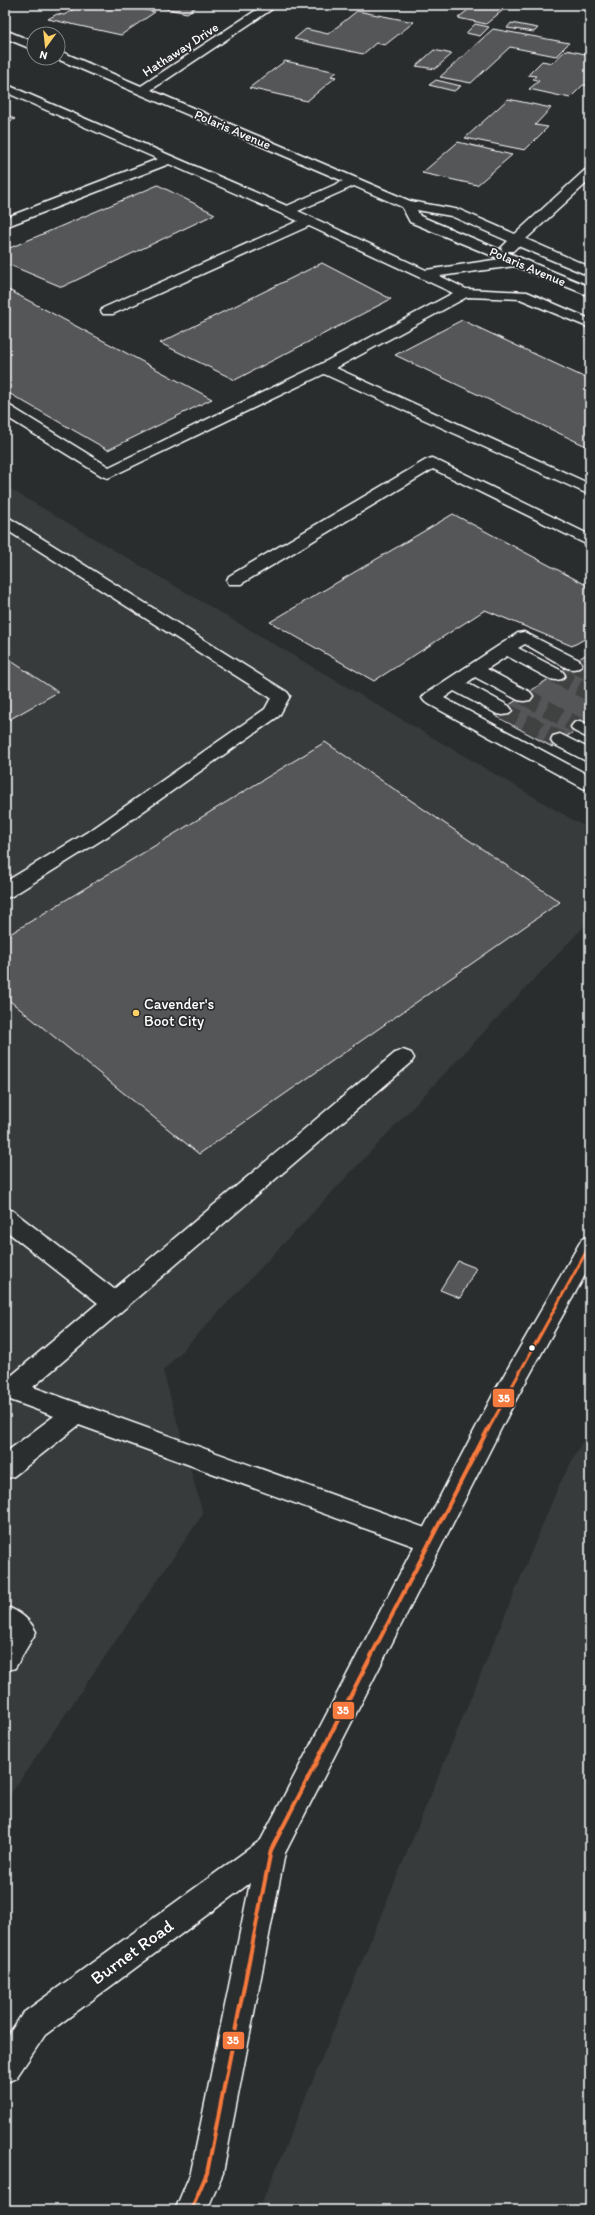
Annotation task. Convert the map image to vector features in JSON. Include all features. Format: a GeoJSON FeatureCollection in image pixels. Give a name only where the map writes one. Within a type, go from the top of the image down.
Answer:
{"type":"FeatureCollection","features":[{"type":"Feature","properties":{"kind":"street","name":"Hathaway Drive"},"geometry":{"type":"LineString","coordinates":[[143,90],[272,5]]}},
{"type":"Feature","properties":{"kind":"street"},"geometry":{"type":"LineString","coordinates":[[5,34],[26,43]]}},
{"type":"Feature","properties":{"kind":"street","name":"Polaris Avenue"},"geometry":{"type":"LineString","coordinates":[[66,58],[407,204],[455,213],[590,272]]}},
{"type":"Feature","properties":{"kind":"street"},"geometry":{"type":"LineString","coordinates":[[5,88],[287,211],[464,292],[522,295],[590,324]]}},
{"type":"Feature","properties":{"kind":"street"},"geometry":{"type":"LineString","coordinates":[[5,223],[169,159]]}},
{"type":"Feature","properties":{"kind":"street"},"geometry":{"type":"LineString","coordinates":[[501,254],[590,173]]}},
{"type":"Feature","properties":{"kind":"street"},"geometry":{"type":"LineString","coordinates":[[287,211],[355,182]]}},
{"type":"Feature","properties":{"kind":"street","name":"Polaris Avenue"},"geometry":{"type":"LineString","coordinates":[[407,204],[415,219],[590,292]]}},
{"type":"Feature","properties":{"kind":"street"},"geometry":{"type":"LineString","coordinates":[[108,311],[309,221]]}},
{"type":"Feature","properties":{"kind":"street"},"geometry":{"type":"LineString","coordinates":[[427,274],[517,261]]}},
{"type":"Feature","properties":{"kind":"street"},"geometry":{"type":"LineString","coordinates":[[5,409],[108,473],[324,368],[464,292]]}},
{"type":"Feature","properties":{"kind":"street"},"geometry":{"type":"LineString","coordinates":[[324,368],[590,490]]}},
{"type":"Feature","properties":{"kind":"street"},"geometry":{"type":"LineString","coordinates":[[235,580],[432,463],[590,541]]}},
{"type":"Feature","properties":{"kind":"street"},"geometry":{"type":"LineString","coordinates":[[5,522],[239,668],[281,696],[273,712],[101,832],[5,890]]}},
{"type":"Feature","properties":{"kind":"street"},"geometry":{"type":"LineString","coordinates":[[573,664],[524,636],[431,698],[590,784]]}},
{"type":"Feature","properties":{"kind":"street"},"geometry":{"type":"LineString","coordinates":[[506,648],[556,675]]}},
{"type":"Feature","properties":{"kind":"street"},"geometry":{"type":"LineString","coordinates":[[474,670],[524,696]]}},
{"type":"Feature","properties":{"kind":"street"},"geometry":{"type":"LineString","coordinates":[[454,683],[503,710]]}},
{"type":"Feature","properties":{"kind":"street"},"geometry":{"type":"LineString","coordinates":[[560,740],[590,757]]}},
{"type":"Feature","properties":{"kind":"street"},"geometry":{"type":"LineString","coordinates":[[403,1058],[114,1303],[8,1387],[75,1414],[430,1541]]}},
{"type":"Feature","properties":{"kind":"street"},"geometry":{"type":"LineString","coordinates":[[5,1217],[114,1303]]}},
{"type":"Feature","properties":{"kind":"street","name":"Burnet Road"},"geometry":{"type":"LineString","coordinates":[[191,2210],[207,2173],[271,1850],[505,1396],[590,1245]]}},
{"type":"Feature","properties":{"kind":"street"},"geometry":{"type":"LineString","coordinates":[[5,1468],[75,1414]]}},
{"type":"Feature","properties":{"kind":"street"},"geometry":{"type":"LineString","coordinates":[[5,1618],[22,1632],[5,1659]]}},
{"type":"Feature","properties":{"kind":"street","name":"Burnet Road"},"geometry":{"type":"LineString","coordinates":[[5,2067],[34,2024],[271,1850]]}},
{"type":"Feature","properties":{"kind":"shaded area"},"geometry":{"type":"Polygon","coordinates":[[[5,486],[590,830],[590,920],[163,1371],[203,1514],[5,1802],[5,486]]]}},
{"type":"Feature","properties":{"kind":"shaded area"},"geometry":{"type":"Polygon","coordinates":[[[590,1427],[590,2210],[259,2210],[559,1485],[590,1427]]]}},
{"type":"Feature","properties":{"kind":"building"},"geometry":{"type":"Polygon","coordinates":[[[73,5],[123,5],[155,12],[121,35],[48,19],[57,14],[64,15],[74,9],[68,8],[73,5]]]}},
{"type":"Feature","properties":{"kind":"building"},"geometry":{"type":"Polygon","coordinates":[[[148,5],[199,5],[187,13],[148,5]]]}},
{"type":"Feature","properties":{"kind":"building"},"geometry":{"type":"Polygon","coordinates":[[[474,5],[509,5],[486,24],[458,18],[474,5]]]}},
{"type":"Feature","properties":{"kind":"building"},"geometry":{"type":"Polygon","coordinates":[[[357,11],[414,22],[385,45],[376,43],[363,54],[294,39],[306,29],[328,34],[357,11]]]}},
{"type":"Feature","properties":{"kind":"building"},"geometry":{"type":"Polygon","coordinates":[[[511,23],[538,28],[534,32],[507,28],[511,23]]]}},
{"type":"Feature","properties":{"kind":"building"},"geometry":{"type":"Polygon","coordinates":[[[475,24],[489,27],[480,36],[466,33],[475,24]]]}},
{"type":"Feature","properties":{"kind":"building"},"geometry":{"type":"Polygon","coordinates":[[[493,29],[569,43],[556,56],[510,47],[471,83],[440,77],[493,29]]]}},
{"type":"Feature","properties":{"kind":"building"},"geometry":{"type":"Polygon","coordinates":[[[434,50],[452,54],[435,69],[416,66],[434,50]]]}},
{"type":"Feature","properties":{"kind":"building"},"geometry":{"type":"Polygon","coordinates":[[[566,50],[590,55],[590,86],[583,85],[570,98],[529,89],[539,81],[533,79],[536,76],[528,75],[542,61],[552,63],[566,50]]]}},
{"type":"Feature","properties":{"kind":"building"},"geometry":{"type":"Polygon","coordinates":[[[285,61],[337,72],[331,76],[336,77],[307,101],[249,88],[285,61]]]}},
{"type":"Feature","properties":{"kind":"building"},"geometry":{"type":"Polygon","coordinates":[[[436,80],[461,86],[454,91],[429,85],[436,80]]]}},
{"type":"Feature","properties":{"kind":"building"},"geometry":{"type":"Polygon","coordinates":[[[508,99],[551,108],[535,125],[548,127],[525,150],[465,138],[508,99]]]}},
{"type":"Feature","properties":{"kind":"building"},"geometry":{"type":"Polygon","coordinates":[[[5,114],[15,119],[5,123],[5,114]]]}},
{"type":"Feature","properties":{"kind":"building"},"geometry":{"type":"Polygon","coordinates":[[[458,142],[512,155],[477,185],[422,173],[458,142]]]}},
{"type":"Feature","properties":{"kind":"building"},"geometry":{"type":"Polygon","coordinates":[[[158,185],[215,214],[62,287],[5,263],[5,250],[158,185]]]}},
{"type":"Feature","properties":{"kind":"building"},"geometry":{"type":"Polygon","coordinates":[[[322,263],[391,299],[235,380],[160,343],[322,263]]]}},
{"type":"Feature","properties":{"kind":"building"},"geometry":{"type":"Polygon","coordinates":[[[5,288],[212,399],[108,450],[5,391],[5,288]]]}},
{"type":"Feature","properties":{"kind":"building"},"geometry":{"type":"Polygon","coordinates":[[[462,320],[590,380],[590,448],[395,355],[462,320]]]}},
{"type":"Feature","properties":{"kind":"building"},"geometry":{"type":"Polygon","coordinates":[[[453,514],[590,587],[590,636],[572,646],[485,610],[374,681],[270,622],[453,514]]]}},
{"type":"Feature","properties":{"kind":"building"},"geometry":{"type":"Polygon","coordinates":[[[585,655],[590,658],[590,720],[552,747],[494,715],[585,655]]]}},
{"type":"Feature","properties":{"kind":"building"},"geometry":{"type":"Polygon","coordinates":[[[5,657],[58,692],[5,722],[5,657]]]}},
{"type":"Feature","properties":{"kind":"building"},"geometry":{"type":"Polygon","coordinates":[[[325,742],[560,902],[199,1154],[5,997],[5,937],[325,742]]]}},
{"type":"Feature","properties":{"kind":"building"},"geometry":{"type":"Polygon","coordinates":[[[458,1261],[476,1268],[460,1298],[440,1290],[458,1261]]]}},
{"type":"Feature","properties":{"kind":"tunnel"},"geometry":{"type":"LineString","coordinates":[[573,664],[590,672]]}},
{"type":"Feature","properties":{"kind":"tunnel"},"geometry":{"type":"LineString","coordinates":[[556,675],[590,693]]}},
{"type":"Feature","properties":{"kind":"tunnel"},"geometry":{"type":"LineString","coordinates":[[524,696],[580,727]]}},
{"type":"Feature","properties":{"kind":"tunnel"},"geometry":{"type":"LineString","coordinates":[[503,710],[560,740]]}},
{"type":"Feature","properties":{"kind":"transit line","name":"35"},"geometry":{"type":"LineString","coordinates":[[191,2210],[207,2173],[271,1850],[505,1396],[590,1245]]}},
{"type":"Feature","properties":{"kind":"place","name":"Cavender's Boot City"},"geometry":{"type":"Point","coordinates":[136,1013]}}]}
